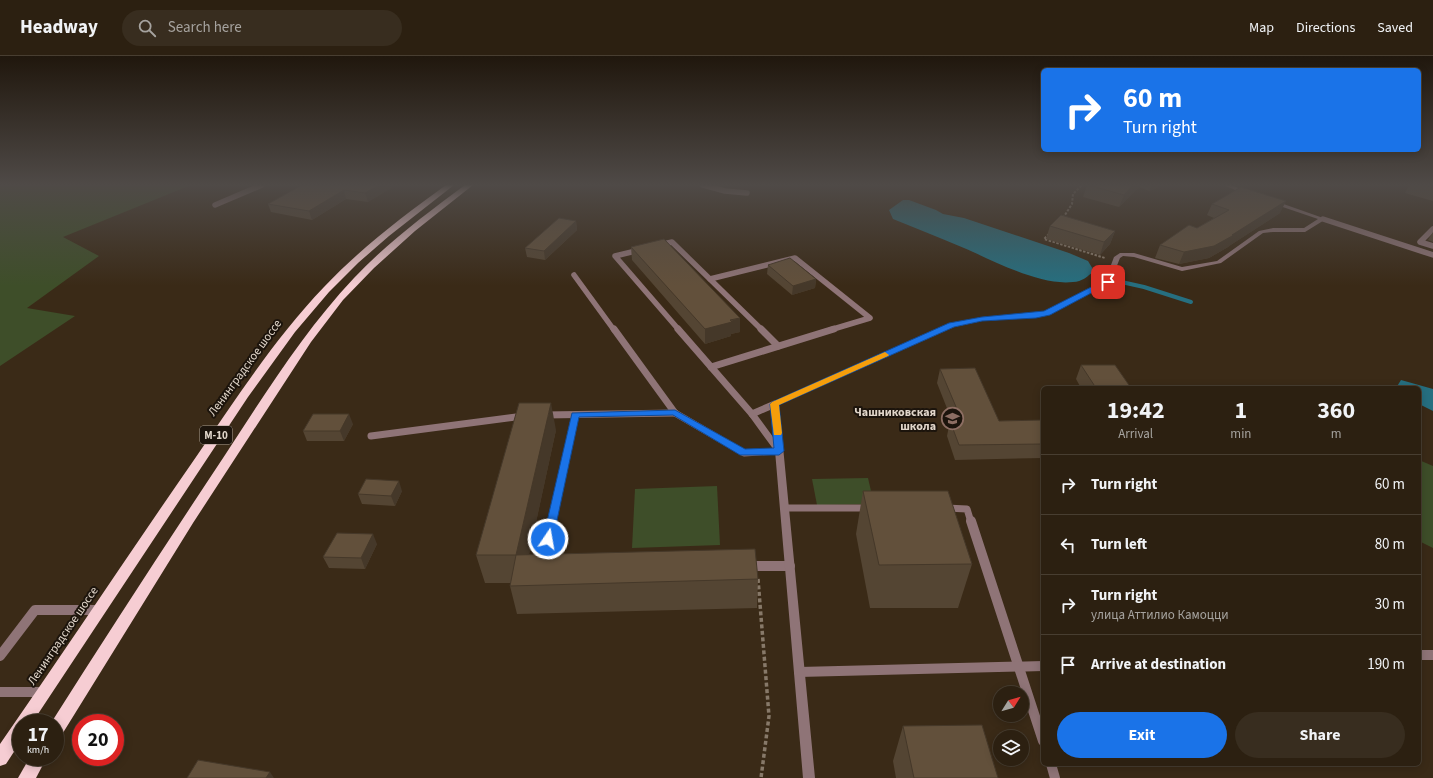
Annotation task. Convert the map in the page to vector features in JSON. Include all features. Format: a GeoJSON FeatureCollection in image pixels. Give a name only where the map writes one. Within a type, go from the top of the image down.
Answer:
{"type":"FeatureCollection","features":[{"type":"Feature","properties":{"kind":"highway","name":"Ленинградское шоссе"},"geometry":{"type":"LineString","coordinates":[[29,714],[244,395],[285,339],[313,304],[339,276],[376,243],[407,219]]}},
{"type":"Feature","properties":{"kind":"highway","name":"М-10"},"geometry":{"type":"LineString","coordinates":[[64,717],[289,365],[334,306],[370,266],[426,219]]}},
{"type":"Feature","properties":{"kind":"highway"},"geometry":{"type":"LineString","coordinates":[[0,758],[12,740]]}},
{"type":"Feature","properties":{"kind":"highway"},"geometry":{"type":"LineString","coordinates":[[26,778],[33,766]]}},
{"type":"Feature","properties":{"kind":"street"},"geometry":{"type":"LineString","coordinates":[[809,778],[775,404],[952,325],[971,320],[1036,316],[1051,312],[1108,282],[1119,255],[1131,254],[1182,269],[1220,262],[1261,232],[1274,230],[1305,230],[1323,219]]}},
{"type":"Feature","properties":{"kind":"lane"},"geometry":{"type":"LineString","coordinates":[[1323,219],[1433,255]]}},
{"type":"Feature","properties":{"kind":"lane"},"geometry":{"type":"LineString","coordinates":[[1433,229],[1420,242],[1433,246]]}},
{"type":"Feature","properties":{"kind":"lane"},"geometry":{"type":"LineString","coordinates":[[651,247],[672,242],[778,346]]}},
{"type":"Feature","properties":{"kind":"lane"},"geometry":{"type":"LineString","coordinates":[[644,249],[615,256],[752,414],[779,451]]}},
{"type":"Feature","properties":{"kind":"lane"},"geometry":{"type":"LineString","coordinates":[[710,280],[795,258],[870,318],[711,367]]}},
{"type":"Feature","properties":{"kind":"lane"},"geometry":{"type":"LineString","coordinates":[[574,275],[675,412],[744,453],[779,451]]}},
{"type":"Feature","properties":{"kind":"lane"},"geometry":{"type":"LineString","coordinates":[[752,414],[775,404]]}},
{"type":"Feature","properties":{"kind":"lane"},"geometry":{"type":"LineString","coordinates":[[371,436],[532,415],[675,412]]}},
{"type":"Feature","properties":{"kind":"lane"},"geometry":{"type":"LineString","coordinates":[[549,570],[541,570],[575,415]]}},
{"type":"Feature","properties":{"kind":"lane"},"geometry":{"type":"LineString","coordinates":[[784,508],[880,508]]}},
{"type":"Feature","properties":{"kind":"lane"},"geometry":{"type":"LineString","coordinates":[[936,508],[968,509],[1041,734]]}},
{"type":"Feature","properties":{"kind":"lane"},"geometry":{"type":"LineString","coordinates":[[741,566],[790,566]]}},
{"type":"Feature","properties":{"kind":"lane"},"geometry":{"type":"LineString","coordinates":[[0,656],[35,610],[99,610]]}},
{"type":"Feature","properties":{"kind":"lane"},"geometry":{"type":"LineString","coordinates":[[1421,655],[1433,655]]}},
{"type":"Feature","properties":{"kind":"lane"},"geometry":{"type":"LineString","coordinates":[[799,672],[1041,666]]}},
{"type":"Feature","properties":{"kind":"lane"},"geometry":{"type":"LineString","coordinates":[[0,692],[44,692]]}},
{"type":"Feature","properties":{"kind":"lane"},"geometry":{"type":"LineString","coordinates":[[1052,766],[1055,778]]}},
{"type":"Feature","properties":{"kind":"path"},"geometry":{"type":"LineString","coordinates":[[1053,229],[1044,239],[1116,261]]}},
{"type":"Feature","properties":{"kind":"path"},"geometry":{"type":"LineString","coordinates":[[757,566],[769,716],[761,778]]}},
{"type":"Feature","properties":{"kind":"green space"},"geometry":{"type":"Polygon","coordinates":[[[0,219],[108,219],[63,237],[99,256],[27,308],[75,316],[0,366],[0,219]]]}},
{"type":"Feature","properties":{"kind":"green space"},"geometry":{"type":"Polygon","coordinates":[[[1421,461],[1433,466],[1433,548],[1421,542],[1421,461]]]}},
{"type":"Feature","properties":{"kind":"green space"},"geometry":{"type":"Polygon","coordinates":[[[868,478],[874,504],[817,505],[812,479],[868,478]]]}},
{"type":"Feature","properties":{"kind":"green space"},"geometry":{"type":"Polygon","coordinates":[[[717,486],[720,545],[632,548],[635,489],[717,486]]]}},
{"type":"Feature","properties":{"kind":"water"},"geometry":{"type":"Polygon","coordinates":[[[893,219],[966,219],[1069,253],[1088,261],[1094,271],[1079,281],[1060,282],[1046,280],[1003,266],[955,244],[893,219]]]}},
{"type":"Feature","properties":{"kind":"water"},"geometry":{"type":"Polygon","coordinates":[[[1401,380],[1433,389],[1433,411],[1421,405],[1421,386],[1397,386],[1401,380]]]}},
{"type":"Feature","properties":{"kind":"building"},"geometry":{"type":"Polygon","coordinates":[[[558,219],[576,221],[544,251],[525,248],[558,219]]]}},
{"type":"Feature","properties":{"kind":"building"},"geometry":{"type":"Polygon","coordinates":[[[1057,219],[1073,219],[1115,231],[1104,242],[1050,226],[1057,219]]]}},
{"type":"Feature","properties":{"kind":"building"},"geometry":{"type":"Polygon","coordinates":[[[1214,219],[1258,219],[1232,235],[1234,235],[1214,246],[1184,252],[1160,245],[1189,225],[1197,228],[1214,219]]]}},
{"type":"Feature","properties":{"kind":"building"},"geometry":{"type":"Polygon","coordinates":[[[664,239],[740,318],[730,320],[732,322],[705,329],[631,247],[664,239]]]}},
{"type":"Feature","properties":{"kind":"building"},"geometry":{"type":"Polygon","coordinates":[[[790,258],[816,279],[793,286],[768,265],[790,258]]]}},
{"type":"Feature","properties":{"kind":"building"},"geometry":{"type":"Polygon","coordinates":[[[1081,365],[1115,365],[1130,386],[1095,386],[1081,365]]]}},
{"type":"Feature","properties":{"kind":"building"},"geometry":{"type":"Polygon","coordinates":[[[975,368],[999,421],[1041,420],[1041,444],[959,445],[950,421],[962,421],[940,369],[975,368]]]}},
{"type":"Feature","properties":{"kind":"building"},"geometry":{"type":"Polygon","coordinates":[[[519,403],[551,403],[516,555],[476,555],[519,403]]]}},
{"type":"Feature","properties":{"kind":"building"},"geometry":{"type":"Polygon","coordinates":[[[313,414],[349,414],[340,431],[303,431],[313,414]]]}},
{"type":"Feature","properties":{"kind":"building"},"geometry":{"type":"Polygon","coordinates":[[[366,479],[399,481],[391,496],[358,494],[366,479]]]}},
{"type":"Feature","properties":{"kind":"building"},"geometry":{"type":"Polygon","coordinates":[[[863,491],[948,491],[972,564],[879,565],[863,491]]]}},
{"type":"Feature","properties":{"kind":"building"},"geometry":{"type":"Polygon","coordinates":[[[337,533],[373,534],[361,558],[323,557],[337,533]]]}},
{"type":"Feature","properties":{"kind":"building"},"geometry":{"type":"Polygon","coordinates":[[[755,549],[758,579],[510,586],[516,555],[755,549]]]}},
{"type":"Feature","properties":{"kind":"building"},"geometry":{"type":"Polygon","coordinates":[[[982,725],[993,766],[994,766],[998,778],[914,778],[903,726],[982,725]]]}},
{"type":"Feature","properties":{"kind":"building"},"geometry":{"type":"Polygon","coordinates":[[[198,760],[270,772],[266,778],[187,778],[198,760]]]}},
{"type":"Feature","properties":{"kind":"waterway"},"geometry":{"type":"LineString","coordinates":[[1117,281],[1144,287],[1191,302]]}},
{"type":"Feature","properties":{"kind":"slow traffic"},"geometry":{"type":"LineString","coordinates":[[778,433],[775,404],[885,355]]}},
{"type":"Feature","properties":{"kind":"place","name":"Чашниковская школа"},"geometry":{"type":"Point","coordinates":[952,419]}},
{"type":"Feature","properties":{"kind":"route"},"geometry":{"type":"LineString","coordinates":[[548,539],[575,415],[675,412],[744,453],[779,451],[775,404],[952,325],[971,320],[1036,316],[1051,312],[1108,282]]}}]}
